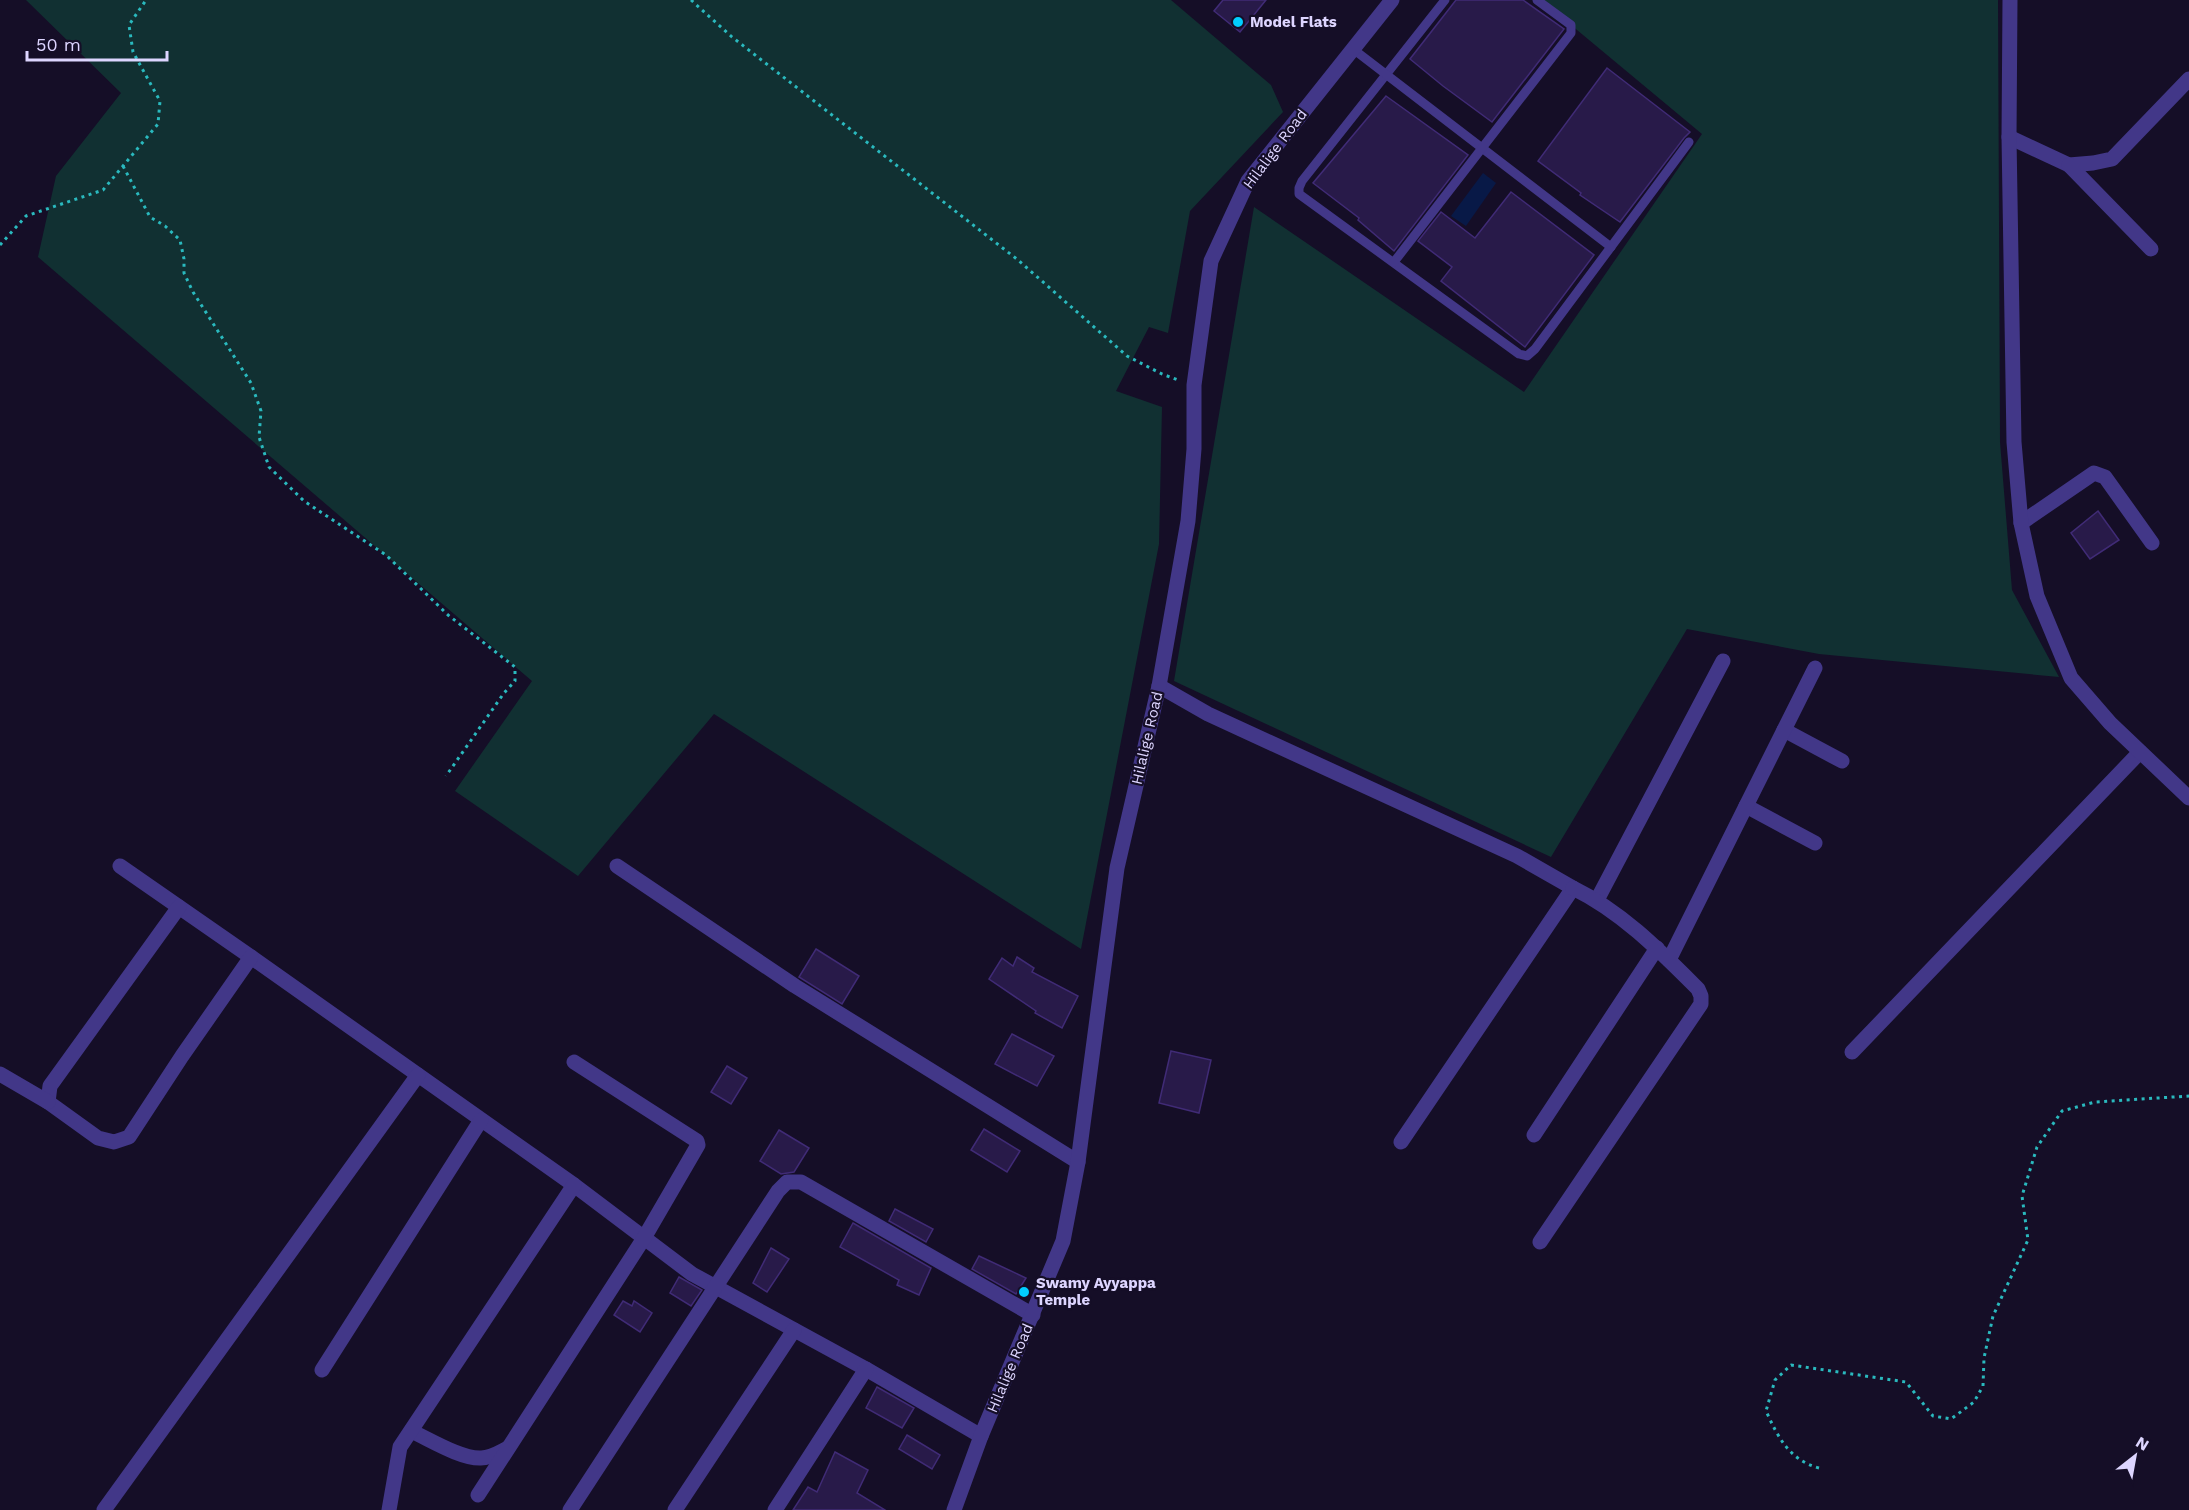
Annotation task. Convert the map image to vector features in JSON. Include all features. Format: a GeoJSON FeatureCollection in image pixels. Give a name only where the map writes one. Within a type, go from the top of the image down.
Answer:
{"type":"FeatureCollection","features":[{"type":"Feature","properties":{"kind":"street","name":"Hilalige Road"},"geometry":{"type":"LineString","coordinates":[[954,1510],[981,1436],[1063,1241],[1078,1162],[1117,868],[1159,687],[1188,521],[1194,449],[1194,385],[1211,261],[1248,181],[1392,0]]}},
{"type":"Feature","properties":{"kind":"street"},"geometry":{"type":"LineString","coordinates":[[2010,0],[2009,137],[2014,442],[2021,523],[2037,596],[2071,678],[2110,723],[2189,798]]}},
{"type":"Feature","properties":{"kind":"street"},"geometry":{"type":"LineString","coordinates":[[2069,165],[2092,164],[2112,159],[2189,79]]}},
{"type":"Feature","properties":{"kind":"street"},"geometry":{"type":"LineString","coordinates":[[2009,137],[2069,165],[2151,249]]}},
{"type":"Feature","properties":{"kind":"street"},"geometry":{"type":"LineString","coordinates":[[2021,523],[2094,473],[2105,477],[2152,543]]}},
{"type":"Feature","properties":{"kind":"street"},"geometry":{"type":"LineString","coordinates":[[1597,900],[1723,661]]}},
{"type":"Feature","properties":{"kind":"street"},"geometry":{"type":"LineString","coordinates":[[1669,960],[1815,668]]}},
{"type":"Feature","properties":{"kind":"street"},"geometry":{"type":"LineString","coordinates":[[1159,687],[1209,714],[1517,856],[1597,900],[1657,948],[1698,989],[1701,1004],[1540,1242]]}},
{"type":"Feature","properties":{"kind":"street"},"geometry":{"type":"LineString","coordinates":[[1784,730],[1842,761]]}},
{"type":"Feature","properties":{"kind":"street"},"geometry":{"type":"LineString","coordinates":[[1852,1052],[2140,752]]}},
{"type":"Feature","properties":{"kind":"street"},"geometry":{"type":"LineString","coordinates":[[1746,806],[1815,843]]}},
{"type":"Feature","properties":{"kind":"street"},"geometry":{"type":"LineString","coordinates":[[120,866],[574,1185],[692,1274],[866,1369],[981,1436]]}},
{"type":"Feature","properties":{"kind":"street"},"geometry":{"type":"LineString","coordinates":[[617,866],[795,986],[1078,1162]]}},
{"type":"Feature","properties":{"kind":"street"},"geometry":{"type":"LineString","coordinates":[[1401,1142],[1573,888]]}},
{"type":"Feature","properties":{"kind":"street"},"geometry":{"type":"LineString","coordinates":[[48,1102],[50,1086],[179,907]]}},
{"type":"Feature","properties":{"kind":"street"},"geometry":{"type":"LineString","coordinates":[[1534,1135],[1657,948]]}},
{"type":"Feature","properties":{"kind":"street"},"geometry":{"type":"LineString","coordinates":[[0,1074],[48,1102],[98,1138],[114,1142],[129,1137],[251,957]]}},
{"type":"Feature","properties":{"kind":"street"},"geometry":{"type":"LineString","coordinates":[[478,1496],[644,1238],[696,1151],[697,1141],[574,1062]]}},
{"type":"Feature","properties":{"kind":"street"},"geometry":{"type":"LineString","coordinates":[[104,1510],[418,1075]]}},
{"type":"Feature","properties":{"kind":"street"},"geometry":{"type":"LineString","coordinates":[[322,1370],[481,1120]]}},
{"type":"Feature","properties":{"kind":"street"},"geometry":{"type":"LineString","coordinates":[[570,1510],[778,1191],[787,1182],[801,1182],[1033,1315]]}},
{"type":"Feature","properties":{"kind":"street"},"geometry":{"type":"LineString","coordinates":[[389,1510],[400,1447],[574,1185]]}},
{"type":"Feature","properties":{"kind":"street"},"geometry":{"type":"LineString","coordinates":[[675,1510],[794,1330]]}},
{"type":"Feature","properties":{"kind":"street"},"geometry":{"type":"LineString","coordinates":[[775,1510],[866,1369]]}},
{"type":"Feature","properties":{"kind":"street"},"geometry":{"type":"LineString","coordinates":[[411,1431],[458,1453],[481,1458],[496,1455],[509,1448]]}},
{"type":"Feature","properties":{"kind":"lane"},"geometry":{"type":"LineString","coordinates":[[1445,0],[1302,181],[1299,194],[1519,354],[1527,356],[1535,349],[1689,142]]}},
{"type":"Feature","properties":{"kind":"lane"},"geometry":{"type":"LineString","coordinates":[[1394,262],[1571,33],[1571,25],[1537,0]]}},
{"type":"Feature","properties":{"kind":"lane"},"geometry":{"type":"LineString","coordinates":[[1353,49],[1611,247]]}},
{"type":"Feature","properties":{"kind":"path"},"geometry":{"type":"LineString","coordinates":[[0,245],[26,216],[102,190],[158,124],[160,101],[133,52],[129,25],[146,0]]}},
{"type":"Feature","properties":{"kind":"path"},"geometry":{"type":"LineString","coordinates":[[691,0],[732,37],[1018,260],[1127,356],[1162,374],[1194,385]]}},
{"type":"Feature","properties":{"kind":"path"},"geometry":{"type":"LineString","coordinates":[[123,166],[150,217],[165,226],[180,240],[184,273],[193,292],[251,383],[261,411],[259,437],[269,467],[304,501],[386,555],[448,615],[515,668],[515,681],[504,693],[446,776]]}},
{"type":"Feature","properties":{"kind":"path"},"geometry":{"type":"LineString","coordinates":[[1819,1468],[1802,1463],[1778,1437],[1766,1411],[1775,1380],[1791,1365],[1906,1382],[1933,1416],[1952,1419],[1974,1402],[1983,1386],[1984,1358],[1993,1316],[2028,1240],[2022,1196],[2037,1147],[2062,1111],[2095,1102],[2189,1096]]}},
{"type":"Feature","properties":{"kind":"green space"},"geometry":{"type":"Polygon","coordinates":[[[26,0],[1171,0],[1271,85],[1283,112],[1190,211],[1168,333],[1149,327],[1116,391],[1162,407],[1159,544],[1081,949],[714,714],[578,876],[455,791],[532,681],[38,257],[56,176],[121,93],[26,0]]]}},
{"type":"Feature","properties":{"kind":"green space"},"geometry":{"type":"Polygon","coordinates":[[[1541,0],[1998,0],[2000,442],[2012,590],[2059,677],[1819,654],[1687,629],[1551,857],[1174,681],[1254,207],[1524,392],[1702,134],[1541,0]]]}},
{"type":"Feature","properties":{"kind":"water"},"geometry":{"type":"Polygon","coordinates":[[[1483,173],[1496,183],[1466,226],[1451,216],[1483,173]]]}},
{"type":"Feature","properties":{"kind":"building","name":"Model Flats"},"geometry":{"type":"Polygon","coordinates":[[[1223,0],[1266,0],[1240,32],[1214,11],[1223,0]]]}},
{"type":"Feature","properties":{"kind":"building"},"geometry":{"type":"Polygon","coordinates":[[[1456,0],[1523,0],[1564,29],[1492,122],[1410,59],[1456,0]]]}},
{"type":"Feature","properties":{"kind":"building"},"geometry":{"type":"Polygon","coordinates":[[[1607,68],[1690,132],[1620,222],[1580,195],[1581,193],[1538,161],[1607,68]]]}},
{"type":"Feature","properties":{"kind":"building"},"geometry":{"type":"Polygon","coordinates":[[[1386,96],[1468,155],[1394,251],[1358,220],[1359,218],[1313,183],[1386,96]]]}},
{"type":"Feature","properties":{"kind":"building"},"geometry":{"type":"Polygon","coordinates":[[[1511,192],[1594,255],[1525,347],[1441,281],[1452,267],[1418,241],[1441,212],[1475,238],[1511,192]]]}},
{"type":"Feature","properties":{"kind":"building"},"geometry":{"type":"Polygon","coordinates":[[[2098,511],[2119,540],[2090,559],[2071,533],[2098,511]]]}},
{"type":"Feature","properties":{"kind":"building"},"geometry":{"type":"Polygon","coordinates":[[[816,949],[859,976],[842,1004],[799,977],[816,949]]]}},
{"type":"Feature","properties":{"kind":"building"},"geometry":{"type":"Polygon","coordinates":[[[1017,957],[1034,968],[1032,972],[1078,996],[1062,1028],[1035,1013],[1036,1011],[989,979],[1002,958],[1013,966],[1017,957]]]}},
{"type":"Feature","properties":{"kind":"building"},"geometry":{"type":"Polygon","coordinates":[[[1012,1034],[1054,1056],[1037,1086],[995,1064],[1012,1034]]]}},
{"type":"Feature","properties":{"kind":"building"},"geometry":{"type":"Polygon","coordinates":[[[1171,1051],[1211,1060],[1199,1113],[1159,1103],[1171,1051]]]}},
{"type":"Feature","properties":{"kind":"building"},"geometry":{"type":"Polygon","coordinates":[[[727,1066],[747,1078],[731,1104],[711,1092],[727,1066]]]}},
{"type":"Feature","properties":{"kind":"building"},"geometry":{"type":"Polygon","coordinates":[[[984,1129],[1020,1151],[1007,1172],[971,1150],[984,1129]]]}},
{"type":"Feature","properties":{"kind":"building"},"geometry":{"type":"Polygon","coordinates":[[[779,1130],[809,1148],[794,1172],[781,1174],[760,1161],[779,1130]]]}},
{"type":"Feature","properties":{"kind":"building"},"geometry":{"type":"Polygon","coordinates":[[[895,1209],[933,1229],[926,1242],[889,1221],[895,1209]]]}},
{"type":"Feature","properties":{"kind":"building"},"geometry":{"type":"Polygon","coordinates":[[[853,1223],[931,1268],[919,1295],[897,1285],[899,1280],[840,1247],[853,1223]]]}},
{"type":"Feature","properties":{"kind":"building"},"geometry":{"type":"Polygon","coordinates":[[[771,1248],[789,1259],[767,1292],[753,1283],[771,1248]]]}},
{"type":"Feature","properties":{"kind":"building"},"geometry":{"type":"Polygon","coordinates":[[[979,1256],[1026,1278],[1016,1294],[972,1269],[979,1256]]]}},
{"type":"Feature","properties":{"kind":"building"},"geometry":{"type":"Polygon","coordinates":[[[679,1277],[702,1290],[691,1306],[670,1293],[679,1277]]]}},
{"type":"Feature","properties":{"kind":"building"},"geometry":{"type":"Polygon","coordinates":[[[623,1301],[632,1306],[634,1301],[652,1313],[640,1332],[614,1315],[623,1301]]]}},
{"type":"Feature","properties":{"kind":"building"},"geometry":{"type":"Polygon","coordinates":[[[877,1387],[914,1408],[902,1428],[866,1408],[877,1387]]]}},
{"type":"Feature","properties":{"kind":"building"},"geometry":{"type":"Polygon","coordinates":[[[907,1435],[940,1455],[932,1469],[899,1449],[907,1435]]]}},
{"type":"Feature","properties":{"kind":"building"},"geometry":{"type":"Polygon","coordinates":[[[835,1452],[868,1470],[857,1493],[885,1510],[793,1510],[808,1487],[817,1492],[835,1452]]]}},
{"type":"Feature","properties":{"kind":"place","name":"Model Flats"},"geometry":{"type":"Point","coordinates":[1238,22]}},
{"type":"Feature","properties":{"kind":"place","name":"Swamy Ayyappa Temple"},"geometry":{"type":"Point","coordinates":[1024,1292]}}]}
